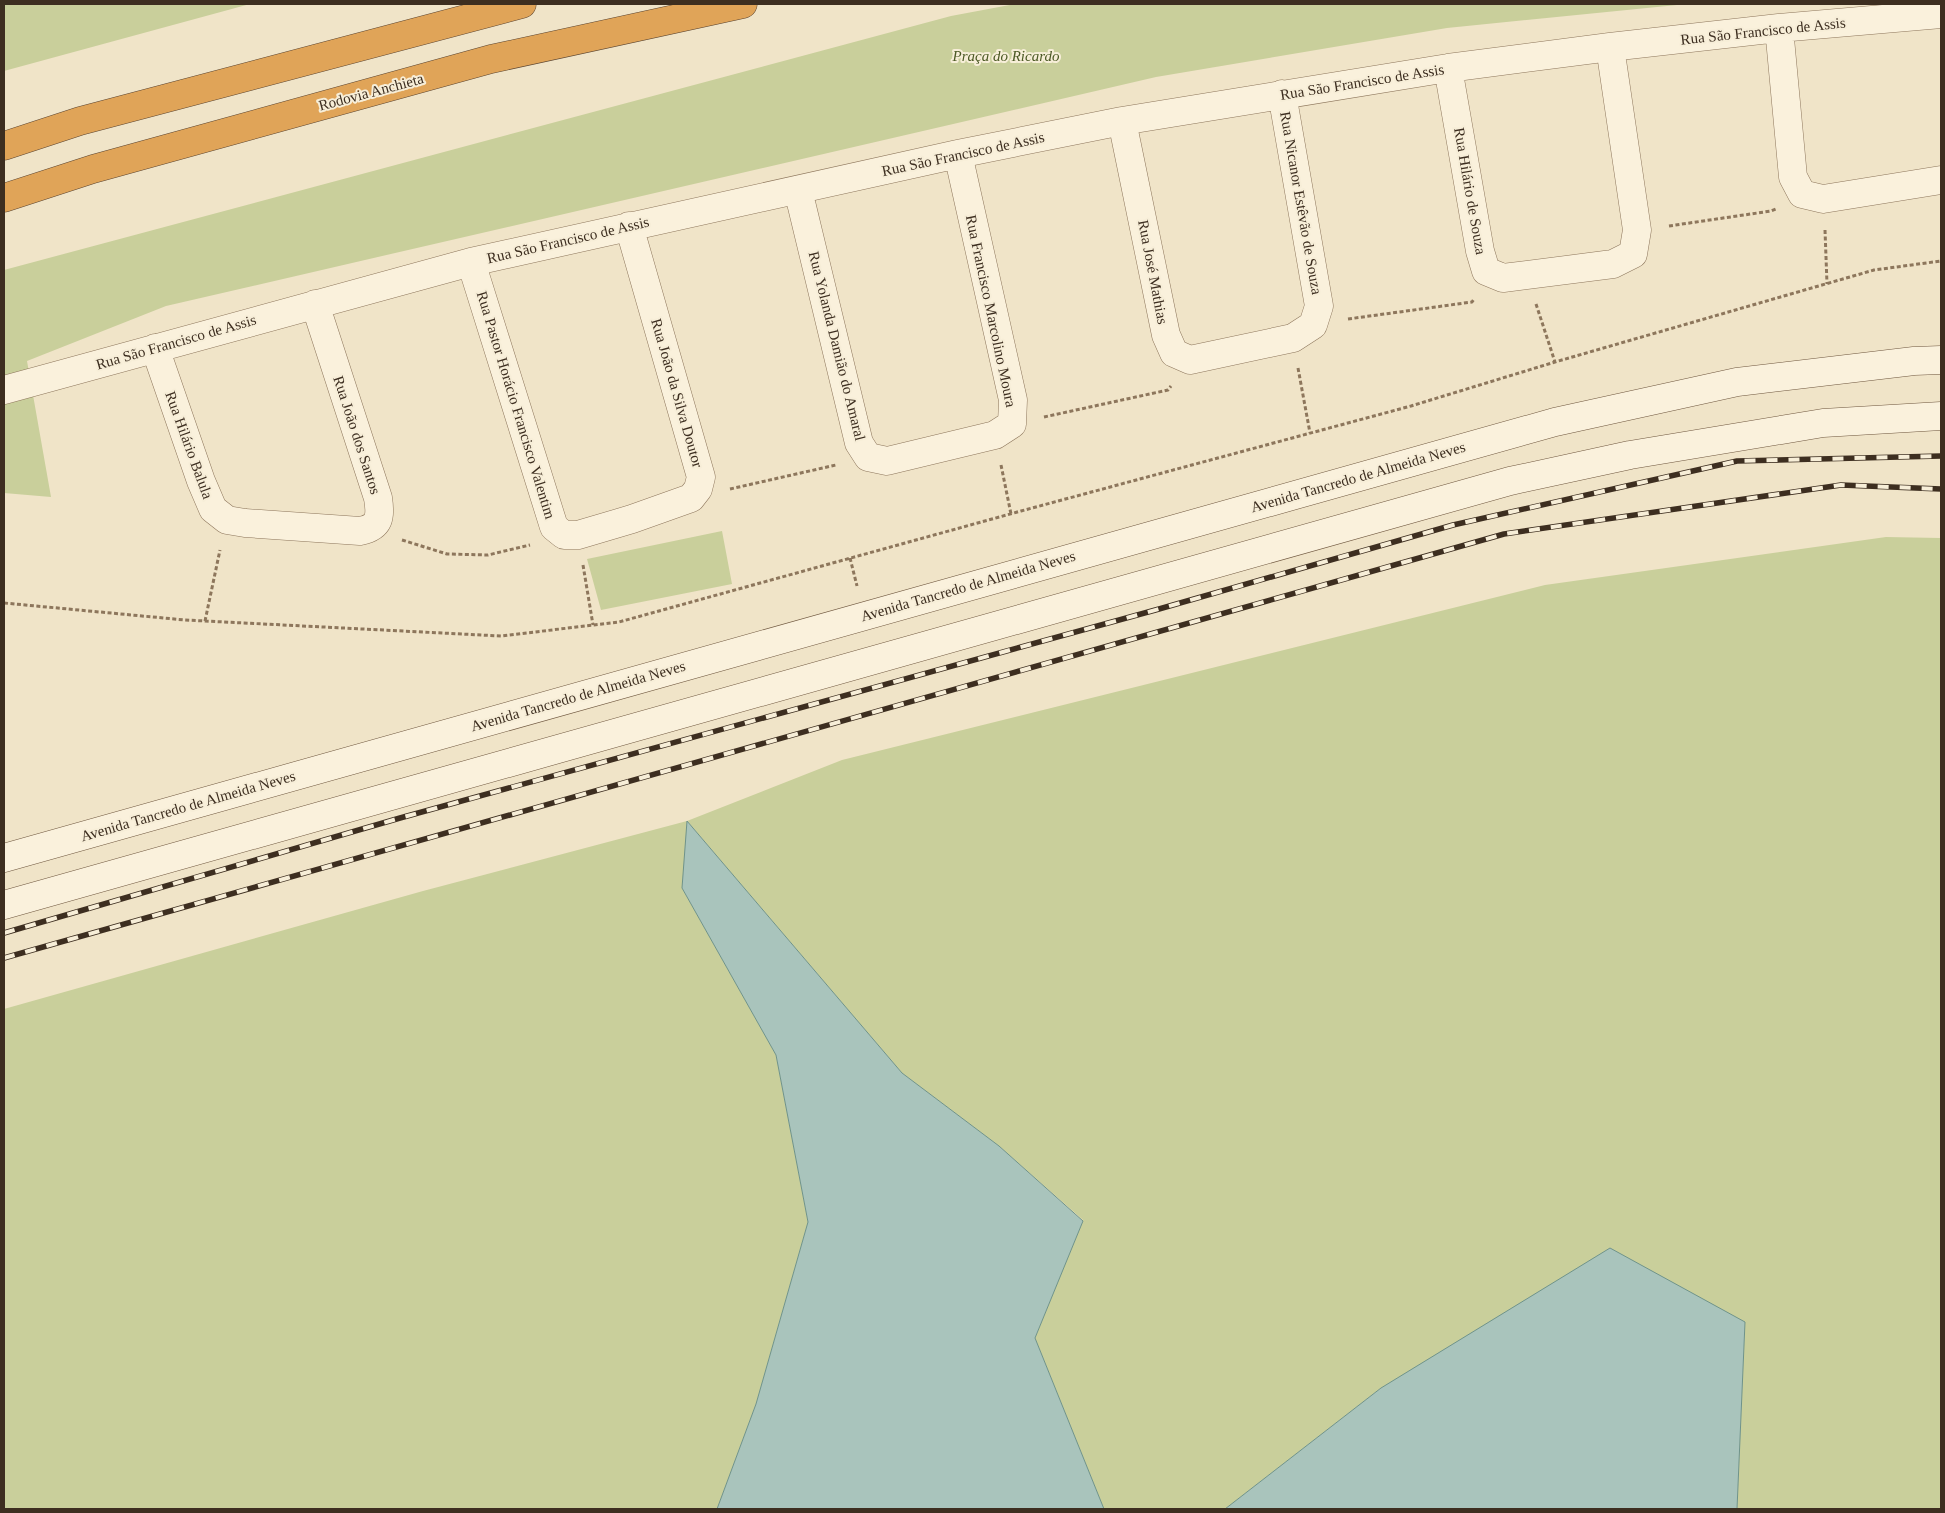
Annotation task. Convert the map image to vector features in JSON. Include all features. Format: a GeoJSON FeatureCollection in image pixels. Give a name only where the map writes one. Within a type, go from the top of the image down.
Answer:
{"type":"FeatureCollection","features":[{"type":"Feature","properties":{"kind":"highway"},"geometry":{"type":"LineString","coordinates":[[4,146],[80,121],[522,4]]}},
{"type":"Feature","properties":{"kind":"highway","name":"Rodovia Anchieta"},"geometry":{"type":"LineString","coordinates":[[4,198],[93,169],[491,60],[743,4]]}},
{"type":"Feature","properties":{"kind":"street","name":"Rua São Francisco de Assis"},"geometry":{"type":"LineString","coordinates":[[4,390],[471,262],[958,154],[1122,121],[1448,68],[1610,46],[1779,28],[1941,14]]}},
{"type":"Feature","properties":{"kind":"street"},"geometry":{"type":"LineString","coordinates":[[1779,28],[1793,177],[1813,196],[1882,190],[1941,180]]}},
{"type":"Feature","properties":{"kind":"street"},"geometry":{"type":"LineString","coordinates":[[1610,46],[1637,230]]}},
{"type":"Feature","properties":{"kind":"street","name":"Rua Hilário de Souza"},"geometry":{"type":"LineString","coordinates":[[1448,68],[1480,252],[1486,271],[1503,278],[1613,264],[1633,254],[1637,230]]}},
{"type":"Feature","properties":{"kind":"street","name":"Rua Nicanor Estêvão de Souza"},"geometry":{"type":"LineString","coordinates":[[1282,94],[1319,306],[1303,331]]}},
{"type":"Feature","properties":{"kind":"street","name":"Rua José Mathias"},"geometry":{"type":"LineString","coordinates":[[1122,121],[1166,335],[1174,353],[1190,360]]}},
{"type":"Feature","properties":{"kind":"street","name":"Rua Francisco Marcolino Moura"},"geometry":{"type":"LineString","coordinates":[[958,154],[1013,400],[1004,429]]}},
{"type":"Feature","properties":{"kind":"street","name":"Rua Yolanda Damião do Amaral"},"geometry":{"type":"LineString","coordinates":[[798,190],[859,443],[868,457],[887,461],[941,448],[1004,429]]}},
{"type":"Feature","properties":{"kind":"street","name":"Rua João da Silva Doutor"},"geometry":{"type":"LineString","coordinates":[[628,226],[701,477],[698,489],[691,498]]}},
{"type":"Feature","properties":{"kind":"street","name":"Rua Pastor Horácio Francisco Valentim"},"geometry":{"type":"LineString","coordinates":[[471,262],[554,527],[571,535]]}},
{"type":"Feature","properties":{"kind":"street","name":"Rua João dos Santos"},"geometry":{"type":"LineString","coordinates":[[315,304],[378,498],[380,512],[377,522],[371,529]]}},
{"type":"Feature","properties":{"kind":"street"},"geometry":{"type":"LineString","coordinates":[[1190,360],[1241,349],[1303,331]]}},
{"type":"Feature","properties":{"kind":"street","name":"Rua Hilário Balula"},"geometry":{"type":"LineString","coordinates":[[155,348],[201,481],[213,509],[227,520]]}},
{"type":"Feature","properties":{"kind":"street","name":"Avenida Tancredo de Almeida Neves"},"geometry":{"type":"LineString","coordinates":[[4,858],[1556,422],[1737,382],[1941,360]]}},
{"type":"Feature","properties":{"kind":"street"},"geometry":{"type":"LineString","coordinates":[[4,905],[1510,481],[1630,455],[1823,423],[1941,416]]}},
{"type":"Feature","properties":{"kind":"street"},"geometry":{"type":"LineString","coordinates":[[571,535],[632,519],[691,498]]}},
{"type":"Feature","properties":{"kind":"street"},"geometry":{"type":"LineString","coordinates":[[227,520],[245,523],[360,531],[371,529]]}},
{"type":"Feature","properties":{"kind":"path"},"geometry":{"type":"LineString","coordinates":[[1637,230],[1771,211],[1813,196],[1827,284]]}},
{"type":"Feature","properties":{"kind":"path"},"geometry":{"type":"LineString","coordinates":[[4,603],[205,621],[501,636],[619,622],[1411,406],[1555,362],[1874,270],[1941,261]]}},
{"type":"Feature","properties":{"kind":"path"},"geometry":{"type":"LineString","coordinates":[[1310,433],[1303,331],[1472,302],[1486,271]]}},
{"type":"Feature","properties":{"kind":"path"},"geometry":{"type":"LineString","coordinates":[[1526,275],[1555,362]]}},
{"type":"Feature","properties":{"kind":"path"},"geometry":{"type":"LineString","coordinates":[[1011,514],[1004,429],[1168,390],[1190,360]]}},
{"type":"Feature","properties":{"kind":"path"},"geometry":{"type":"LineString","coordinates":[[691,498],[868,457]]}},
{"type":"Feature","properties":{"kind":"path"},"geometry":{"type":"LineString","coordinates":[[205,621],[227,520]]}},
{"type":"Feature","properties":{"kind":"path"},"geometry":{"type":"LineString","coordinates":[[371,529],[447,554],[488,555],[571,535],[593,625]]}},
{"type":"Feature","properties":{"kind":"green space"},"geometry":{"type":"Polygon","coordinates":[[[4,4],[250,4],[4,71],[4,4]]]}},
{"type":"Feature","properties":{"kind":"green space","name":"Praça do Ricardo"},"geometry":{"type":"Polygon","coordinates":[[[1015,4],[1687,4],[1447,28],[1156,77],[166,306],[27,361],[51,497],[4,493],[4,270],[951,16],[1015,4]]]}},
{"type":"Feature","properties":{"kind":"green space"},"geometry":{"type":"Polygon","coordinates":[[[722,531],[732,584],[601,610],[587,559],[722,531]]]}},
{"type":"Feature","properties":{"kind":"green space"},"geometry":{"type":"Polygon","coordinates":[[[1886,537],[1941,538],[1941,1509],[1737,1509],[1745,1322],[1381,1388],[1225,1509],[1104,1509],[1035,1338],[1083,1220],[999,1146],[902,1073],[688,822],[682,888],[776,1055],[808,1222],[756,1404],[717,1509],[4,1509],[4,1009],[423,891],[687,821],[842,760],[1545,585],[1886,537]]]}},
{"type":"Feature","properties":{"kind":"water"},"geometry":{"type":"Polygon","coordinates":[[[687,821],[902,1073],[999,1146],[1083,1221],[1035,1338],[1104,1509],[717,1509],[756,1404],[808,1222],[776,1055],[682,888],[687,821]]]}},
{"type":"Feature","properties":{"kind":"water"},"geometry":{"type":"Polygon","coordinates":[[[1610,1248],[1745,1322],[1737,1509],[1225,1509],[1381,1388],[1610,1248]]]}},
{"type":"Feature","properties":{"kind":"railway"},"geometry":{"type":"LineString","coordinates":[[4,933],[400,818],[1159,609],[1453,525],[1737,461],[1941,456]]}},
{"type":"Feature","properties":{"kind":"railway"},"geometry":{"type":"LineString","coordinates":[[4,958],[1504,534],[1841,485],[1941,489]]}}]}
